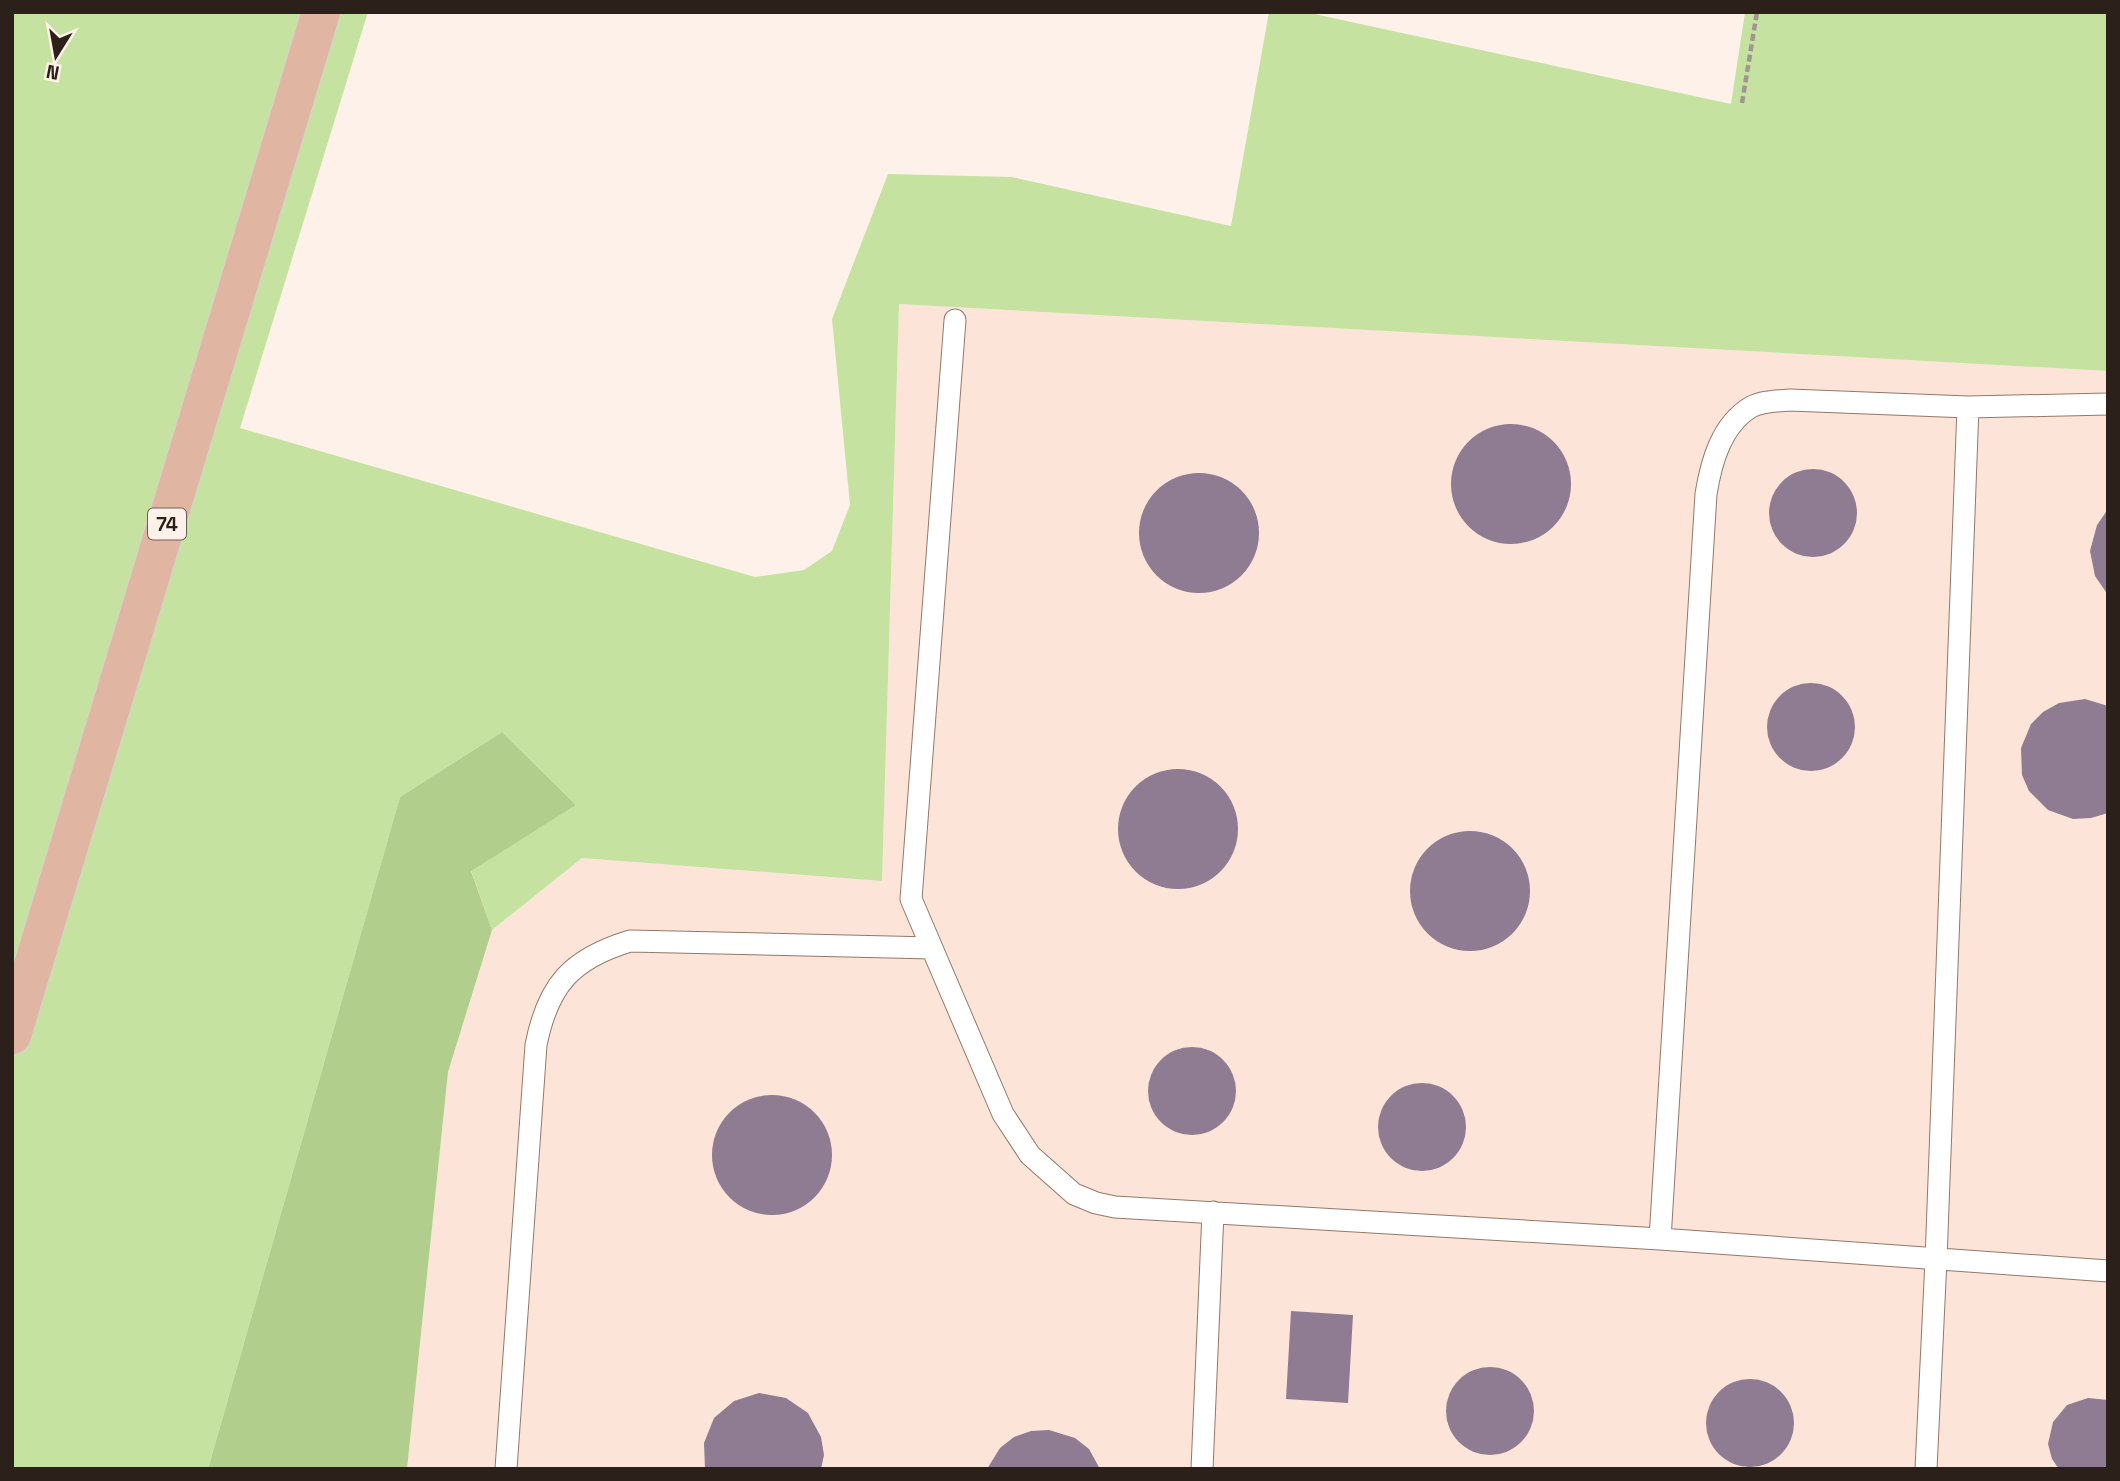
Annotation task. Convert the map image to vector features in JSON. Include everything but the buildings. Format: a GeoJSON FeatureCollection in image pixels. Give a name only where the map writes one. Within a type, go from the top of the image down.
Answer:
{"type":"FeatureCollection","features":[{"type":"Feature","properties":{"kind":"main road","name":"74"},"geometry":{"type":"LineString","coordinates":[[12,1035],[321,12]]}},
{"type":"Feature","properties":{"kind":"lane"},"geometry":{"type":"LineString","coordinates":[[955,320],[911,899],[1003,1114],[1030,1155],[1055,1179],[1074,1194],[1115,1207],[1660,1239],[2108,1272]]}},
{"type":"Feature","properties":{"kind":"lane"},"geometry":{"type":"LineString","coordinates":[[1660,1239],[1706,494],[1710,467],[1727,432],[1752,407],[1766,402],[1790,400],[1968,407],[2108,404]]}},
{"type":"Feature","properties":{"kind":"lane"},"geometry":{"type":"LineString","coordinates":[[1926,1469],[1968,407]]}},
{"type":"Feature","properties":{"kind":"lane"},"geometry":{"type":"LineString","coordinates":[[506,1469],[536,1045],[549,1002],[571,971],[600,950],[629,941],[932,948]]}},
{"type":"Feature","properties":{"kind":"lane"},"geometry":{"type":"LineString","coordinates":[[1202,1469],[1213,1212]]}},
{"type":"Feature","properties":{"kind":"path"},"geometry":{"type":"LineString","coordinates":[[1742,103],[1757,12]]}},
{"type":"Feature","properties":{"kind":"shaded area"},"geometry":{"type":"Polygon","coordinates":[[[899,304],[2108,371],[2108,1469],[407,1469],[448,1072],[492,930],[582,858],[882,881],[899,304]]]}},
{"type":"Feature","properties":{"kind":"green space"},"geometry":{"type":"Polygon","coordinates":[[[12,12],[368,12],[240,428],[755,577],[804,570],[832,551],[850,505],[832,319],[888,174],[1012,177],[1231,226],[1269,12],[1305,12],[1731,104],[1745,12],[2108,12],[2108,371],[899,304],[882,881],[582,858],[492,930],[471,870],[576,805],[502,732],[400,797],[208,1469],[12,1469],[12,12]]]}},
{"type":"Feature","properties":{"kind":"green space"},"geometry":{"type":"Polygon","coordinates":[[[502,732],[576,805],[471,871],[492,930],[448,1072],[407,1469],[208,1469],[400,797],[502,732]]]}}]}
